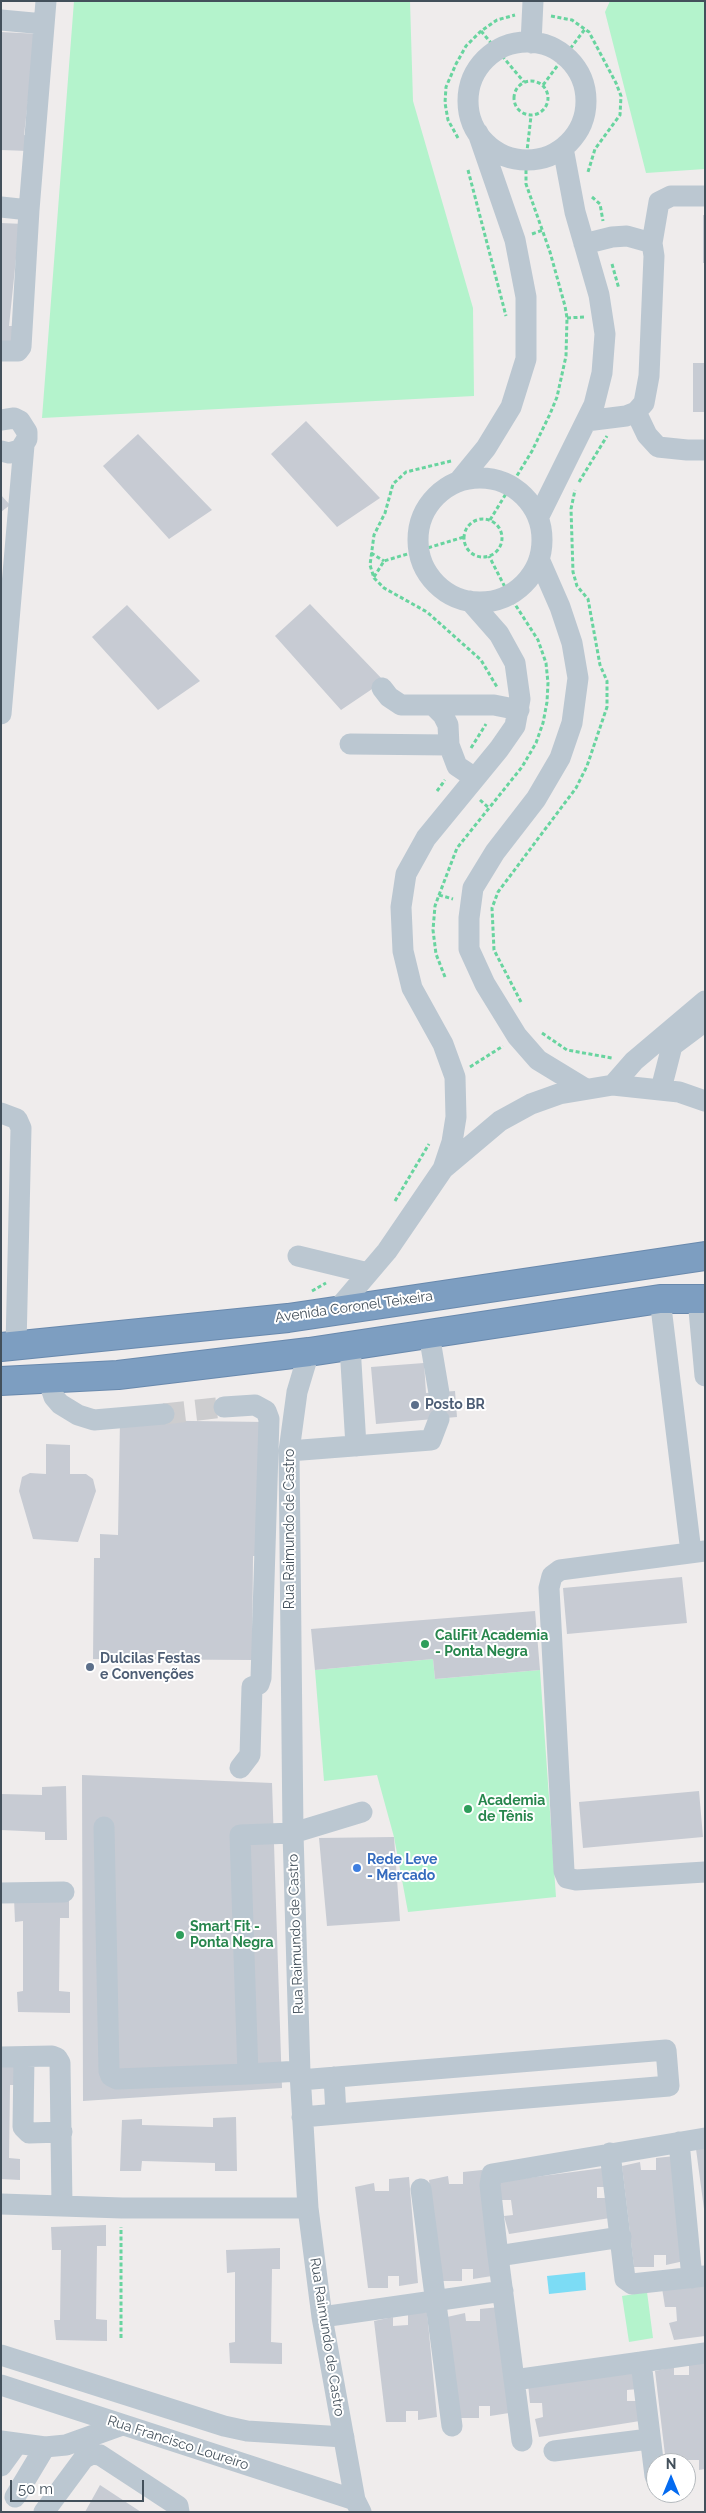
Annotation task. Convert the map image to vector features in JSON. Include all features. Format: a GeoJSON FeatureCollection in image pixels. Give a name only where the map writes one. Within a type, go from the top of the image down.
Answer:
{"type":"FeatureCollection","features":[{"type":"Feature","properties":{"kind":"highway","name":"Avenida Coronel Teixeira"},"geometry":{"type":"LineString","coordinates":[[9,1346],[288,1318],[705,1256]]}},
{"type":"Feature","properties":{"kind":"highway"},"geometry":{"type":"LineString","coordinates":[[1,1381],[118,1375],[309,1352],[660,1299],[701,1298]]}},
{"type":"Feature","properties":{"kind":"street"},"geometry":{"type":"LineString","coordinates":[[1,351],[18,351],[21,347],[29,210],[46,1]]}},
{"type":"Feature","properties":{"kind":"street"},"geometry":{"type":"LineString","coordinates":[[531,43],[533,1]]}},
{"type":"Feature","properties":{"kind":"street"},"geometry":{"type":"LineString","coordinates":[[1,20],[44,24]]}},
{"type":"Feature","properties":{"kind":"street"},"geometry":{"type":"LineString","coordinates":[[459,481],[486,448],[511,407],[526,359],[526,297],[515,240],[478,133],[470,116],[468,97],[472,79],[482,62],[497,50],[515,44],[531,43],[554,48],[565,57],[581,76],[586,96],[585,116],[580,128],[563,148],[545,157],[526,160],[507,157],[490,147],[478,133]]}},
{"type":"Feature","properties":{"kind":"street"},"geometry":{"type":"LineString","coordinates":[[538,518],[594,405],[602,374],[606,334],[599,295],[571,194],[563,148]]}},
{"type":"Feature","properties":{"kind":"street"},"geometry":{"type":"LineString","coordinates":[[586,421],[626,416],[636,412],[644,403],[650,376],[654,256],[652,243],[659,202],[671,196],[705,196]]}},
{"type":"Feature","properties":{"kind":"street"},"geometry":{"type":"LineString","coordinates":[[1,207],[29,210]]}},
{"type":"Feature","properties":{"kind":"street"},"geometry":{"type":"LineString","coordinates":[[584,244],[612,237],[627,236],[652,243]]}},
{"type":"Feature","properties":{"kind":"street"},"geometry":{"type":"LineString","coordinates":[[636,412],[647,435],[658,447],[705,450]]}},
{"type":"Feature","properties":{"kind":"street"},"geometry":{"type":"LineString","coordinates":[[1,714],[24,445],[27,439],[25,426],[20,421],[3,418]]}},
{"type":"Feature","properties":{"kind":"street"},"geometry":{"type":"LineString","coordinates":[[1,451],[15,452],[24,445]]}},
{"type":"Feature","properties":{"kind":"street"},"geometry":{"type":"LineString","coordinates":[[1,455],[20,492]]}},
{"type":"Feature","properties":{"kind":"street"},"geometry":{"type":"LineString","coordinates":[[478,478],[498,480],[512,486],[529,502],[538,518],[542,538],[539,559],[531,575],[509,595],[487,602],[470,601],[452,596],[437,586],[426,571],[419,550],[417,536],[421,519],[430,503],[442,490],[459,481],[478,478]]}},
{"type":"Feature","properties":{"kind":"street"},"geometry":{"type":"LineString","coordinates":[[539,559],[560,607],[572,643],[578,678],[572,723],[560,758],[536,799],[495,852],[473,888],[469,918],[469,948],[485,984],[517,1036],[538,1060],[584,1088]]}},
{"type":"Feature","properties":{"kind":"street"},"geometry":{"type":"LineString","coordinates":[[443,1169],[452,1142],[456,1117],[455,1077],[443,1044],[412,988],[403,951],[401,906],[406,874],[426,838],[499,750],[515,726],[520,710],[515,663],[499,634],[470,601]]}},
{"type":"Feature","properties":{"kind":"street"},"geometry":{"type":"LineString","coordinates":[[382,688],[389,697],[401,705],[494,705],[520,710]]}},
{"type":"Feature","properties":{"kind":"street"},"geometry":{"type":"LineString","coordinates":[[434,706],[443,715],[448,725],[449,745],[457,766],[475,778]]}},
{"type":"Feature","properties":{"kind":"street"},"geometry":{"type":"LineString","coordinates":[[350,744],[449,745]]}},
{"type":"Feature","properties":{"kind":"street"},"geometry":{"type":"LineString","coordinates":[[614,1085],[634,1061],[705,1000]]}},
{"type":"Feature","properties":{"kind":"street"},"geometry":{"type":"LineString","coordinates":[[661,1089],[672,1046],[705,1021]]}},
{"type":"Feature","properties":{"kind":"street"},"geometry":{"type":"LineString","coordinates":[[336,1311],[387,1251],[443,1169],[500,1121],[531,1104],[559,1094],[584,1088],[614,1085],[679,1092],[705,1101]]}},
{"type":"Feature","properties":{"kind":"street"},"geometry":{"type":"LineString","coordinates":[[1,1113],[17,1119],[21,1128],[9,1346]]}},
{"type":"Feature","properties":{"kind":"street"},"geometry":{"type":"LineString","coordinates":[[298,1256],[368,1273]]}},
{"type":"Feature","properties":{"kind":"street"},"geometry":{"type":"LineString","coordinates":[[701,1298],[705,1376]]}},
{"type":"Feature","properties":{"kind":"street"},"geometry":{"type":"LineString","coordinates":[[660,1299],[698,1552],[560,1570],[552,1576],[549,1588],[564,1871],[567,1878],[576,1880],[705,1872]]}},
{"type":"Feature","properties":{"kind":"street"},"geometry":{"type":"LineString","coordinates":[[429,1334],[439,1393]]}},
{"type":"Feature","properties":{"kind":"street"},"geometry":{"type":"LineString","coordinates":[[350,1346],[356,1446]]}},
{"type":"Feature","properties":{"kind":"street","name":"Rua Raimundo de Castro"},"geometry":{"type":"LineString","coordinates":[[309,1352],[297,1392],[289,1451],[293,1833],[300,2076],[308,2208],[322,2317],[358,2506]]}},
{"type":"Feature","properties":{"kind":"street"},"geometry":{"type":"LineString","coordinates":[[48,1379],[54,1397],[60,1404],[69,1410],[94,1420],[164,1414]]}},
{"type":"Feature","properties":{"kind":"street"},"geometry":{"type":"LineString","coordinates":[[224,1407],[254,1405],[266,1411],[269,1419],[261,1678],[259,1684],[252,1687],[250,1755],[240,1768]]}},
{"type":"Feature","properties":{"kind":"street"},"geometry":{"type":"LineString","coordinates":[[289,1451],[431,1440],[439,1419]]}},
{"type":"Feature","properties":{"kind":"street"},"geometry":{"type":"LineString","coordinates":[[248,2074],[240,1835],[293,1833],[362,1812]]}},
{"type":"Feature","properties":{"kind":"street"},"geometry":{"type":"LineString","coordinates":[[104,1827],[109,2072],[118,2080],[248,2074],[334,2077],[666,2050],[669,2086],[302,2117]]}},
{"type":"Feature","properties":{"kind":"street"},"geometry":{"type":"LineString","coordinates":[[1,1893],[64,1892]]}},
{"type":"Feature","properties":{"kind":"street"},"geometry":{"type":"LineString","coordinates":[[1,2057],[52,2056],[60,2063],[62,2206]]}},
{"type":"Feature","properties":{"kind":"street"},"geometry":{"type":"LineString","coordinates":[[24,2057],[23,2127],[29,2133],[62,2132]]}},
{"type":"Feature","properties":{"kind":"street"},"geometry":{"type":"LineString","coordinates":[[334,2077],[336,2114]]}},
{"type":"Feature","properties":{"kind":"street"},"geometry":{"type":"LineString","coordinates":[[522,2441],[498,2256],[490,2184],[492,2174],[705,2138]]}},
{"type":"Feature","properties":{"kind":"street"},"geometry":{"type":"LineString","coordinates":[[610,2153],[625,2279],[632,2284],[698,2277],[680,2142]]}},
{"type":"Feature","properties":{"kind":"street"},"geometry":{"type":"LineString","coordinates":[[421,2189],[452,2426]]}},
{"type":"Feature","properties":{"kind":"street"},"geometry":{"type":"LineString","coordinates":[[1,2204],[122,2208],[308,2208]]}},
{"type":"Feature","properties":{"kind":"street"},"geometry":{"type":"LineString","coordinates":[[498,2256],[621,2238]]}},
{"type":"Feature","properties":{"kind":"street"},"geometry":{"type":"LineString","coordinates":[[322,2317],[502,2291]]}},
{"type":"Feature","properties":{"kind":"street"},"geometry":{"type":"LineString","coordinates":[[514,2380],[705,2353]]}},
{"type":"Feature","properties":{"kind":"street"},"geometry":{"type":"LineString","coordinates":[[1,2355],[224,2426],[246,2431],[344,2436]]}},
{"type":"Feature","properties":{"kind":"street"},"geometry":{"type":"LineString","coordinates":[[641,2362],[650,2453]]}},
{"type":"Feature","properties":{"kind":"street","name":"Rua Francisco Loureiro"},"geometry":{"type":"LineString","coordinates":[[1,2385],[358,2506]]}},
{"type":"Feature","properties":{"kind":"street"},"geometry":{"type":"LineString","coordinates":[[1,2466],[9,2443],[46,2447],[66,2445],[85,2440],[122,2425]]}},
{"type":"Feature","properties":{"kind":"street"},"geometry":{"type":"LineString","coordinates":[[554,2451],[648,2439]]}},
{"type":"Feature","properties":{"kind":"street"},"geometry":{"type":"LineString","coordinates":[[39,2512],[8,2492],[46,2447]]}},
{"type":"Feature","properties":{"kind":"street"},"geometry":{"type":"LineString","coordinates":[[44,2512],[84,2458],[92,2454],[100,2455],[178,2506],[179,2512]]}},
{"type":"Feature","properties":{"kind":"path"},"geometry":{"type":"LineString","coordinates":[[543,85],[585,28]]}},
{"type":"Feature","properties":{"kind":"path"},"geometry":{"type":"LineString","coordinates":[[480,32],[524,82],[537,82],[543,85],[549,97],[548,104],[544,110],[531,116],[523,114],[514,102],[514,94],[524,82]]}},
{"type":"Feature","properties":{"kind":"path"},"geometry":{"type":"LineString","coordinates":[[481,518],[490,520],[498,526],[502,534],[501,543],[497,551],[489,556],[471,553],[465,546],[464,537],[466,528],[472,521],[481,518]]}},
{"type":"Feature","properties":{"kind":"path"},"geometry":{"type":"LineString","coordinates":[[374,578],[384,561],[464,537]]}},
{"type":"Feature","properties":{"kind":"path"},"geometry":{"type":"LineString","coordinates":[[370,553],[384,561]]}},
{"type":"Feature","properties":{"kind":"path"},"geometry":{"type":"LineString","coordinates":[[455,1077],[517,1036]]}},
{"type":"Feature","properties":{"kind":"path"},"geometry":{"type":"LineString","coordinates":[[121,2338],[122,2208]]}},
{"type":"Feature","properties":{"kind":"green space"},"geometry":{"type":"Polygon","coordinates":[[[74,1],[410,1],[413,101],[473,308],[474,396],[42,418],[74,1]]]}},
{"type":"Feature","properties":{"kind":"green space"},"geometry":{"type":"Polygon","coordinates":[[[610,1],[705,1],[705,169],[646,173],[605,12],[610,1]]]}},
{"type":"Feature","properties":{"kind":"green space","name":"Academia de Tênis"},"geometry":{"type":"Polygon","coordinates":[[[433,1659],[435,1679],[540,1670],[556,1897],[408,1912],[394,1837],[377,1775],[324,1781],[315,1670],[433,1659]]]}},
{"type":"Feature","properties":{"kind":"green space"},"geometry":{"type":"Polygon","coordinates":[[[647,2292],[653,2338],[629,2342],[622,2296],[647,2292]]]}},
{"type":"Feature","properties":{"kind":"water"},"geometry":{"type":"Polygon","coordinates":[[[585,2272],[586,2290],[549,2294],[547,2276],[585,2272]]]}},
{"type":"Feature","properties":{"kind":"building"},"geometry":{"type":"Polygon","coordinates":[[[1,32],[40,34],[34,48],[24,135],[30,136],[28,151],[1,150],[1,32]]]}},
{"type":"Feature","properties":{"kind":"building"},"geometry":{"type":"Polygon","coordinates":[[[703,215],[705,215],[705,263],[703,263],[703,215]]]}},
{"type":"Feature","properties":{"kind":"building"},"geometry":{"type":"Polygon","coordinates":[[[1,223],[24,224],[18,239],[9,326],[14,326],[12,342],[1,341],[1,223]]]}},
{"type":"Feature","properties":{"kind":"building"},"geometry":{"type":"Polygon","coordinates":[[[693,363],[705,363],[705,412],[693,412],[693,363]]]}},
{"type":"Feature","properties":{"kind":"building"},"geometry":{"type":"Polygon","coordinates":[[[306,421],[380,498],[337,527],[271,454],[306,421]]]}},
{"type":"Feature","properties":{"kind":"building"},"geometry":{"type":"Polygon","coordinates":[[[138,434],[212,510],[169,539],[103,466],[138,434]]]}},
{"type":"Feature","properties":{"kind":"building"},"geometry":{"type":"Polygon","coordinates":[[[1,495],[10,505],[1,512],[1,495]]]}},
{"type":"Feature","properties":{"kind":"building"},"geometry":{"type":"Polygon","coordinates":[[[310,604],[384,681],[341,710],[275,636],[310,604]]]}},
{"type":"Feature","properties":{"kind":"building"},"geometry":{"type":"Polygon","coordinates":[[[127,605],[200,681],[158,710],[92,637],[127,605]]]}},
{"type":"Feature","properties":{"kind":"building","name":"Posto BR"},"geometry":{"type":"Polygon","coordinates":[[[424,1363],[426,1393],[455,1391],[457,1417],[376,1424],[371,1367],[424,1363]]]}},
{"type":"Feature","properties":{"kind":"building"},"geometry":{"type":"Polygon","coordinates":[[[120,1420],[265,1422],[263,1556],[253,1556],[252,1660],[93,1659],[94,1558],[100,1558],[100,1534],[118,1535],[120,1420]]]}},
{"type":"Feature","properties":{"kind":"building"},"geometry":{"type":"Polygon","coordinates":[[[46,1444],[70,1445],[70,1474],[86,1474],[93,1479],[96,1491],[78,1542],[33,1539],[19,1491],[22,1477],[30,1473],[46,1474],[46,1444]]]}},
{"type":"Feature","properties":{"kind":"building"},"geometry":{"type":"Polygon","coordinates":[[[682,1577],[687,1623],[567,1634],[563,1588],[682,1577]]]}},
{"type":"Feature","properties":{"kind":"building","name":"CaliFit Academia - Ponta Negra"},"geometry":{"type":"Polygon","coordinates":[[[535,1611],[540,1670],[435,1679],[433,1659],[315,1670],[311,1629],[535,1611]]]}},
{"type":"Feature","properties":{"kind":"building","name":"Smart Fit - Ponta Negra"},"geometry":{"type":"Polygon","coordinates":[[[82,1775],[272,1783],[282,2088],[83,2101],[82,1775]]]}},
{"type":"Feature","properties":{"kind":"building"},"geometry":{"type":"Polygon","coordinates":[[[66,1786],[67,1840],[45,1840],[45,1832],[1,1830],[1,1794],[42,1795],[42,1787],[66,1786]]]}},
{"type":"Feature","properties":{"kind":"building"},"geometry":{"type":"Polygon","coordinates":[[[699,1791],[703,1837],[583,1848],[579,1802],[699,1791]]]}},
{"type":"Feature","properties":{"kind":"building"},"geometry":{"type":"Polygon","coordinates":[[[394,1837],[400,1921],[327,1926],[319,1838],[394,1837]]]}},
{"type":"Feature","properties":{"kind":"building"},"geometry":{"type":"Polygon","coordinates":[[[69,1897],[69,1918],[60,1918],[59,1991],[70,1992],[70,2013],[18,2012],[17,1992],[23,1991],[23,1921],[15,1922],[14,1898],[69,1897]]]}},
{"type":"Feature","properties":{"kind":"building"},"geometry":{"type":"Polygon","coordinates":[[[19,2063],[19,2085],[10,2085],[9,2158],[20,2159],[20,2180],[1,2179],[1,2064],[19,2063]]]}},
{"type":"Feature","properties":{"kind":"building"},"geometry":{"type":"Polygon","coordinates":[[[236,2117],[237,2171],[215,2171],[215,2163],[142,2161],[141,2171],[120,2171],[122,2120],[142,2119],[142,2125],[213,2127],[213,2118],[236,2117]]]}},
{"type":"Feature","properties":{"kind":"building"},"geometry":{"type":"Polygon","coordinates":[[[705,2147],[705,2209],[704,2209],[696,2149],[705,2147]]]}},
{"type":"Feature","properties":{"kind":"building"},"geometry":{"type":"Polygon","coordinates":[[[675,2156],[684,2261],[666,2265],[666,2255],[654,2255],[654,2267],[634,2267],[622,2166],[640,2162],[641,2170],[656,2170],[656,2158],[675,2156]]]}},
{"type":"Feature","properties":{"kind":"building"},"geometry":{"type":"Polygon","coordinates":[[[603,2168],[607,2187],[597,2187],[597,2198],[609,2198],[610,2218],[509,2234],[504,2216],[513,2215],[511,2200],[500,2200],[497,2182],[603,2168]]]}},
{"type":"Feature","properties":{"kind":"building"},"geometry":{"type":"Polygon","coordinates":[[[482,2170],[492,2276],[473,2279],[473,2269],[462,2269],[462,2281],[441,2281],[429,2180],[448,2176],[449,2184],[463,2184],[463,2172],[482,2170]]]}},
{"type":"Feature","properties":{"kind":"building"},"geometry":{"type":"Polygon","coordinates":[[[409,2177],[418,2283],[399,2286],[399,2276],[388,2276],[388,2288],[368,2288],[355,2187],[374,2183],[375,2191],[389,2191],[389,2179],[409,2177]]]}},
{"type":"Feature","properties":{"kind":"building"},"geometry":{"type":"Polygon","coordinates":[[[106,2225],[106,2246],[97,2246],[96,2319],[107,2320],[107,2341],[56,2340],[54,2320],[60,2320],[61,2250],[52,2250],[51,2227],[106,2225]]]}},
{"type":"Feature","properties":{"kind":"building"},"geometry":{"type":"Polygon","coordinates":[[[280,2248],[280,2269],[272,2269],[271,2342],[282,2343],[282,2364],[230,2363],[229,2343],[235,2342],[235,2272],[227,2273],[226,2250],[280,2248]]]}},
{"type":"Feature","properties":{"kind":"building"},"geometry":{"type":"Polygon","coordinates":[[[705,2283],[705,2336],[674,2340],[669,2323],[677,2321],[676,2307],[665,2307],[662,2288],[705,2283]]]}},
{"type":"Feature","properties":{"kind":"building"},"geometry":{"type":"Polygon","coordinates":[[[500,2307],[509,2413],[490,2416],[490,2406],[479,2406],[479,2418],[459,2418],[447,2317],[465,2313],[466,2321],[480,2321],[480,2309],[500,2307]]]}},
{"type":"Feature","properties":{"kind":"building"},"geometry":{"type":"Polygon","coordinates":[[[427,2312],[437,2417],[418,2420],[418,2411],[406,2411],[406,2422],[386,2422],[374,2321],[393,2317],[393,2326],[408,2325],[408,2314],[427,2312]]]}},
{"type":"Feature","properties":{"kind":"building"},"geometry":{"type":"Polygon","coordinates":[[[705,2362],[705,2469],[699,2470],[699,2460],[696,2460],[696,2453],[665,2453],[655,2371],[674,2367],[674,2375],[689,2375],[689,2363],[705,2362]]]}},
{"type":"Feature","properties":{"kind":"building"},"geometry":{"type":"Polygon","coordinates":[[[633,2371],[637,2389],[627,2390],[627,2401],[640,2401],[640,2421],[539,2437],[535,2419],[543,2417],[542,2403],[530,2403],[528,2384],[633,2371]]]}},
{"type":"Feature","properties":{"kind":"building"},"geometry":{"type":"Polygon","coordinates":[[[100,2485],[141,2512],[85,2512],[100,2485]]]}},
{"type":"Feature","properties":{"kind":"tunnel"},"geometry":{"type":"LineString","coordinates":[[164,1414],[224,1407]]}},
{"type":"Feature","properties":{"kind":"place","name":"Posto BR"},"geometry":{"type":"Point","coordinates":[415,1405]}},
{"type":"Feature","properties":{"kind":"place","name":"CaliFit Academia - Ponta Negra"},"geometry":{"type":"Point","coordinates":[425,1644]}},
{"type":"Feature","properties":{"kind":"place","name":"Dulcilas Festas e Convenções"},"geometry":{"type":"Point","coordinates":[90,1667]}},
{"type":"Feature","properties":{"kind":"place","name":"Academia de Tênis"},"geometry":{"type":"Point","coordinates":[468,1809]}},
{"type":"Feature","properties":{"kind":"place","name":"Rede Leve - Mercado"},"geometry":{"type":"Point","coordinates":[357,1868]}},
{"type":"Feature","properties":{"kind":"place","name":"Smart Fit - Ponta Negra"},"geometry":{"type":"Point","coordinates":[180,1935]}}]}
